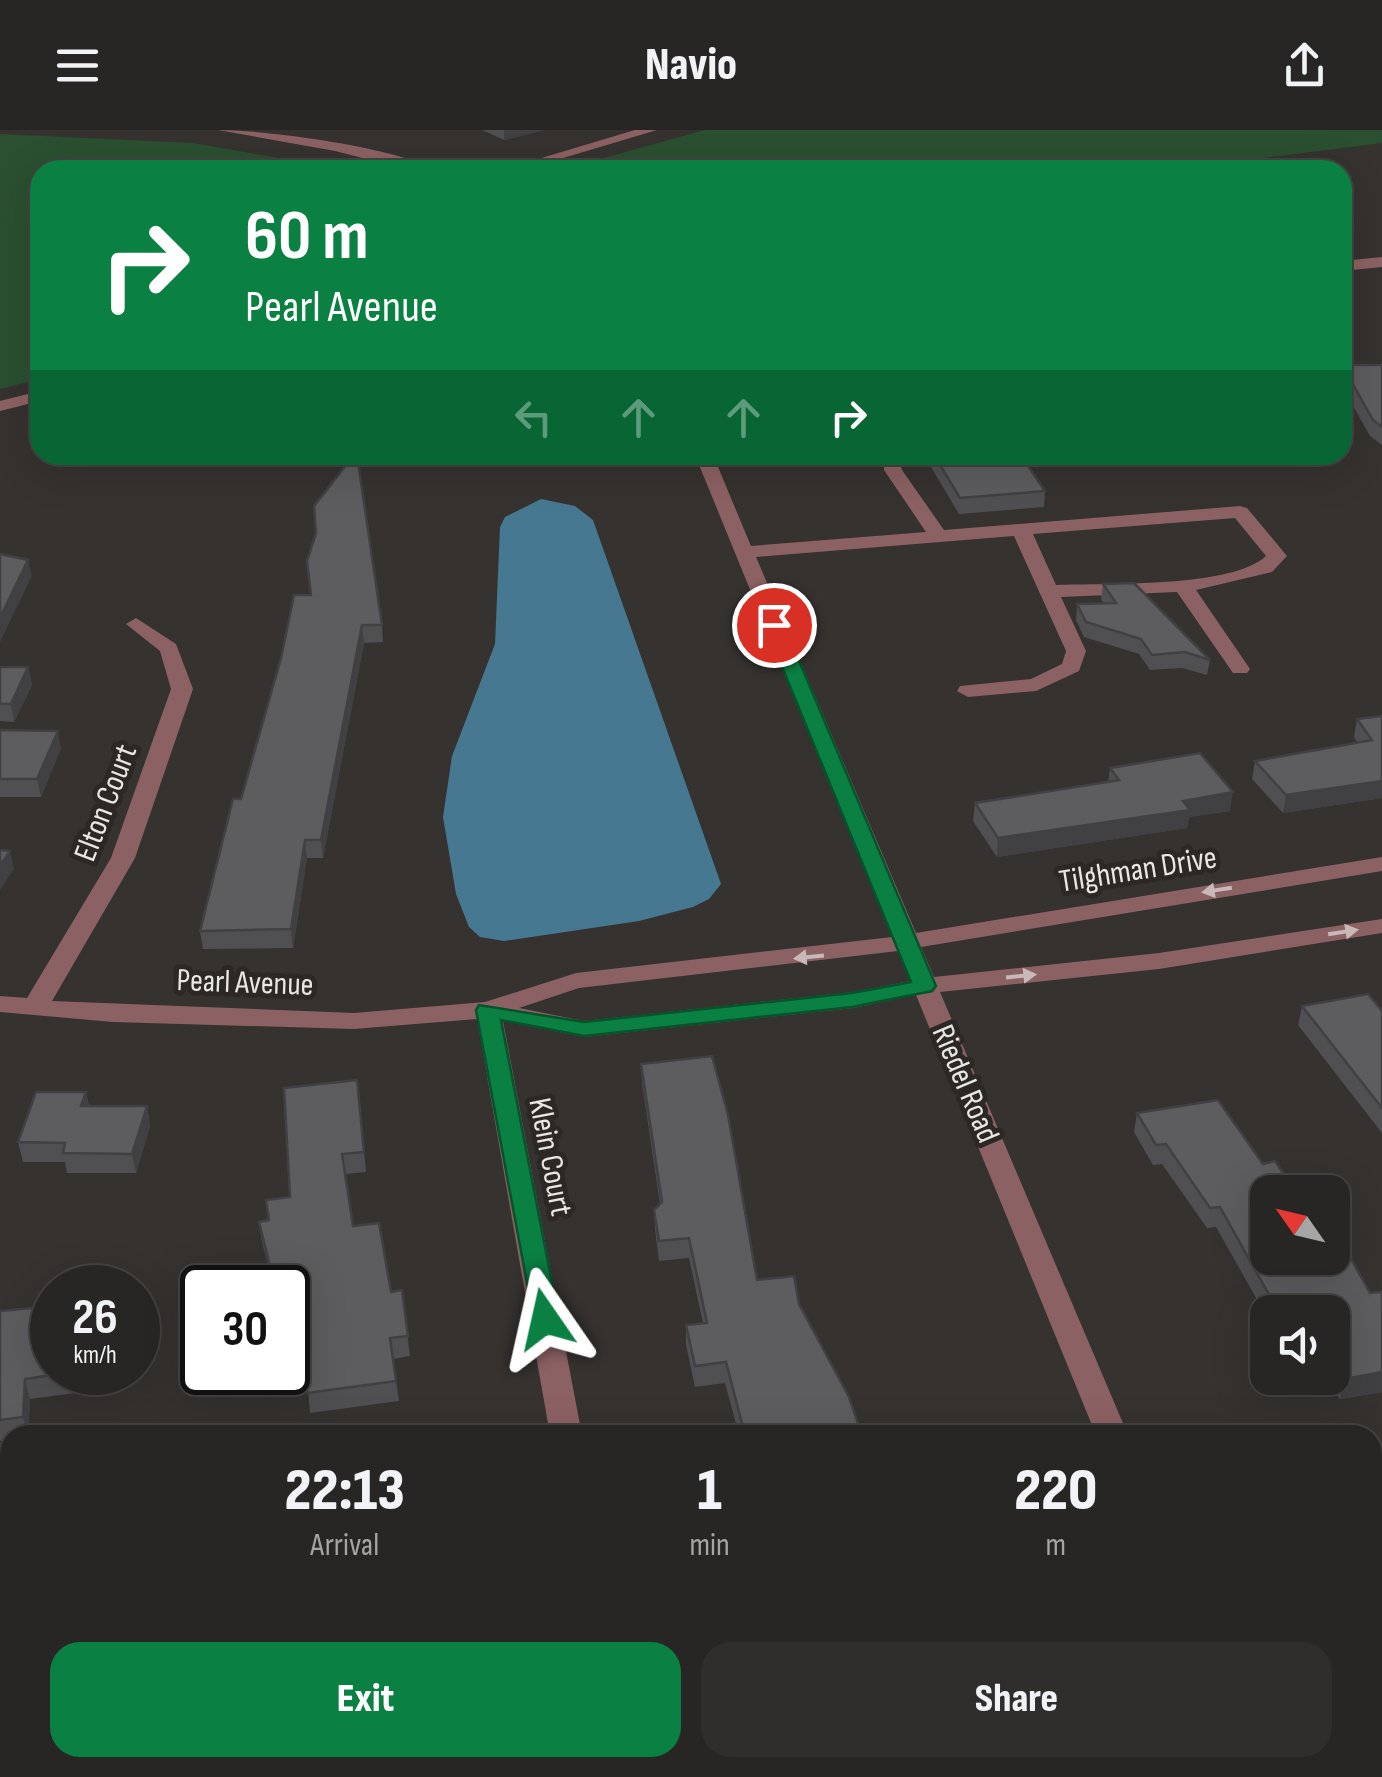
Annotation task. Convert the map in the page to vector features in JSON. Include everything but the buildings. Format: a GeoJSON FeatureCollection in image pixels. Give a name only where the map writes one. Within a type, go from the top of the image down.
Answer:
{"type":"FeatureCollection","features":[{"type":"Feature","properties":{"kind":"street"},"geometry":{"type":"LineString","coordinates":[[225,130],[335,146],[388,160]]}},
{"type":"Feature","properties":{"kind":"street"},"geometry":{"type":"LineString","coordinates":[[544,160],[650,130]]}},
{"type":"Feature","properties":{"kind":"street"},"geometry":{"type":"LineString","coordinates":[[1352,265],[1382,262]]}},
{"type":"Feature","properties":{"kind":"street"},"geometry":{"type":"LineString","coordinates":[[0,406],[30,398]]}},
{"type":"Feature","properties":{"kind":"street","name":"Riedel Road"},"geometry":{"type":"LineString","coordinates":[[708,465],[1108,1425]]}},
{"type":"Feature","properties":{"kind":"street"},"geometry":{"type":"LineString","coordinates":[[892,465],[938,536]]}},
{"type":"Feature","properties":{"kind":"street"},"geometry":{"type":"LineString","coordinates":[[744,552],[1240,512],[1277,556],[1262,572],[1182,584],[1052,591]]}},
{"type":"Feature","properties":{"kind":"street"},"geometry":{"type":"LineString","coordinates":[[968,690],[1036,685],[1072,667],[1076,651],[1021,530]]}},
{"type":"Feature","properties":{"kind":"street"},"geometry":{"type":"LineString","coordinates":[[1182,584],[1240,670]]}},
{"type":"Feature","properties":{"kind":"street","name":"Elton Court"},"geometry":{"type":"LineString","coordinates":[[35,1007],[123,858],[182,689],[179,668],[169,648],[136,624]]}},
{"type":"Feature","properties":{"kind":"street","name":"Tilghman Drive"},"geometry":{"type":"LineString","coordinates":[[905,940],[1382,864]]}},
{"type":"Feature","properties":{"kind":"street"},"geometry":{"type":"LineString","coordinates":[[924,986],[1159,960],[1382,926]]}},
{"type":"Feature","properties":{"kind":"street","name":"Pearl Avenue"},"geometry":{"type":"LineString","coordinates":[[0,1004],[113,1014],[354,1021],[488,1010],[576,981],[836,954],[905,940]]}},
{"type":"Feature","properties":{"kind":"street","name":"Pearl Avenue"},"geometry":{"type":"LineString","coordinates":[[488,1010],[584,1029],[852,1000],[924,986]]}},
{"type":"Feature","properties":{"kind":"street","name":"Klein Court"},"geometry":{"type":"LineString","coordinates":[[488,1010],[564,1425]]}},
{"type":"Feature","properties":{"kind":"green space"},"geometry":{"type":"Polygon","coordinates":[[[705,130],[1382,130],[1382,143],[1248,160],[596,160],[705,130]]]}},
{"type":"Feature","properties":{"kind":"green space"},"geometry":{"type":"Polygon","coordinates":[[[0,134],[193,143],[291,160],[30,160],[30,382],[0,389],[0,134]]]}},
{"type":"Feature","properties":{"kind":"water"},"geometry":{"type":"Polygon","coordinates":[[[541,499],[575,506],[593,520],[721,884],[709,899],[693,907],[639,921],[504,941],[480,937],[469,927],[456,894],[443,817],[452,756],[495,644],[500,527],[505,517],[541,499]]]}},
{"type":"Feature","properties":{"kind":"route"},"geometry":{"type":"LineString","coordinates":[[545,1319],[488,1010],[584,1029],[852,1000],[924,986],[774,625]]}}]}
